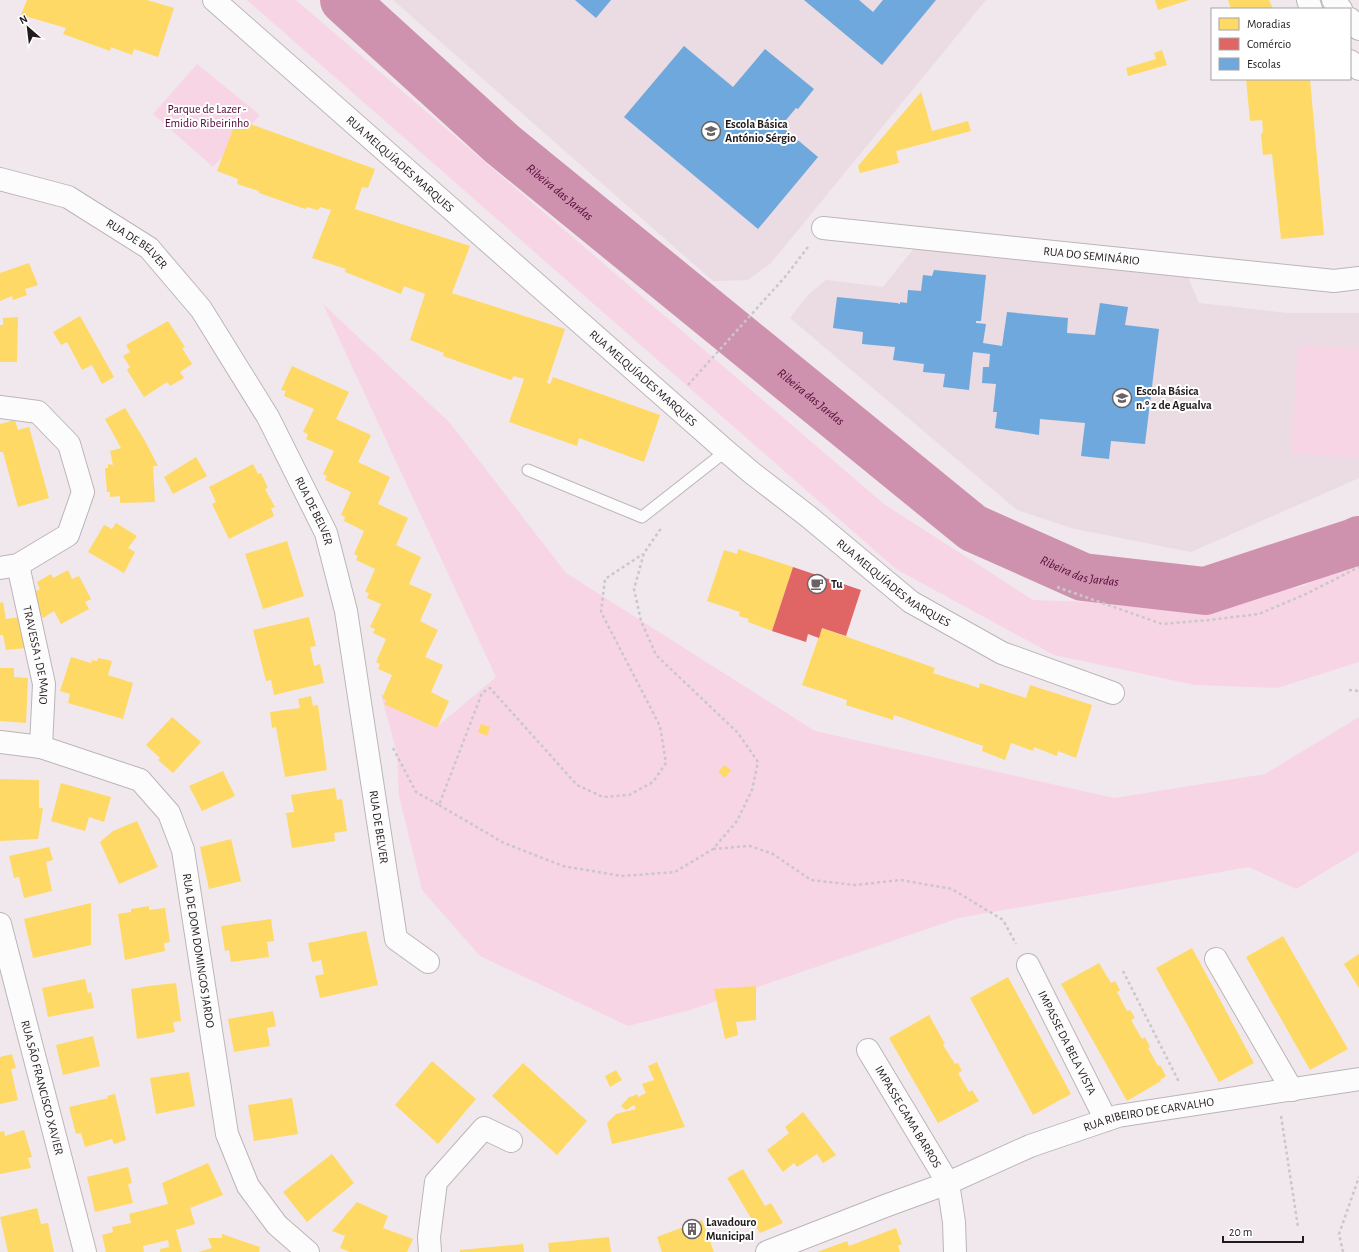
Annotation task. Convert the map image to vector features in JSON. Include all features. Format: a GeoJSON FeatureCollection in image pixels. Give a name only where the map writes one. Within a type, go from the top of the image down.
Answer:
{"type":"FeatureCollection","features":[{"type":"Feature","properties":{"kind":"street","name":"RUA MELQUÍADES MARQUES"},"geometry":{"type":"LineString","coordinates":[[214,0],[726,451],[752,473],[809,516],[911,602],[1002,653],[1113,693]]}},
{"type":"Feature","properties":{"kind":"street"},"geometry":{"type":"LineString","coordinates":[[1333,0],[1340,8]]}},
{"type":"Feature","properties":{"kind":"street"},"geometry":{"type":"LineString","coordinates":[[1351,20],[1359,29]]}},
{"type":"Feature","properties":{"kind":"street"},"geometry":{"type":"LineString","coordinates":[[1351,62],[1359,69]]}},
{"type":"Feature","properties":{"kind":"street","name":"RUA DE BELVER"},"geometry":{"type":"LineString","coordinates":[[0,179],[68,197],[149,248],[201,309],[268,417],[326,533],[346,612],[396,939],[428,962]]}},
{"type":"Feature","properties":{"kind":"street","name":"RUA DO SEMINÁRIO"},"geometry":{"type":"LineString","coordinates":[[823,228],[1334,281],[1359,278]]}},
{"type":"Feature","properties":{"kind":"street"},"geometry":{"type":"LineString","coordinates":[[0,406],[38,412],[43,417],[69,444],[83,492],[68,535],[9,566]]}},
{"type":"Feature","properties":{"kind":"street","name":"TRAVESSA 1 DE MAIO"},"geometry":{"type":"LineString","coordinates":[[9,566],[44,684],[41,747]]}},
{"type":"Feature","properties":{"kind":"street","name":"RUA DE DOM DOMINGOS JARDO"},"geometry":{"type":"LineString","coordinates":[[0,742],[41,747],[140,780],[169,813],[183,850],[227,1134],[248,1186],[277,1225],[308,1252]]}},
{"type":"Feature","properties":{"kind":"street","name":"RUA SÃO FRANCISCO XAVIER"},"geometry":{"type":"LineString","coordinates":[[0,924],[85,1252]]}},
{"type":"Feature","properties":{"kind":"street"},"geometry":{"type":"LineString","coordinates":[[1216,959],[1285,1091]]}},
{"type":"Feature","properties":{"kind":"street","name":"IMPASSE DA BELA VISTA"},"geometry":{"type":"LineString","coordinates":[[1028,965],[1106,1120]]}},
{"type":"Feature","properties":{"kind":"street","name":"IMPASSE GAMA BARROS"},"geometry":{"type":"LineString","coordinates":[[868,1050],[948,1183]]}},
{"type":"Feature","properties":{"kind":"street","name":"RUA RIBEIRO DE CARVALHO"},"geometry":{"type":"LineString","coordinates":[[767,1252],[948,1183],[1030,1146],[1118,1116],[1359,1079]]}},
{"type":"Feature","properties":{"kind":"street"},"geometry":{"type":"LineString","coordinates":[[430,1252],[429,1237],[436,1182],[484,1128],[511,1141]]}},
{"type":"Feature","properties":{"kind":"street"},"geometry":{"type":"LineString","coordinates":[[948,1183],[954,1222],[955,1252]]}},
{"type":"Feature","properties":{"kind":"lane"},"geometry":{"type":"LineString","coordinates":[[528,470],[642,517],[726,451]]}},
{"type":"Feature","properties":{"kind":"path"},"geometry":{"type":"LineString","coordinates":[[700,370],[785,277],[823,228]]}},
{"type":"Feature","properties":{"kind":"path"},"geometry":{"type":"LineString","coordinates":[[393,748],[416,792],[504,843],[564,866],[622,876],[675,872],[713,849],[738,821],[752,790],[758,762],[738,733],[656,655],[640,621],[634,589],[644,553],[662,528],[668,523]]}},
{"type":"Feature","properties":{"kind":"path"},"geometry":{"type":"LineString","coordinates":[[439,805],[482,693],[490,688],[577,785],[603,797],[629,795],[653,782],[666,763],[660,726],[601,612],[605,579],[644,553]]}},
{"type":"Feature","properties":{"kind":"path"},"geometry":{"type":"LineString","coordinates":[[1056,587],[1162,624],[1259,614],[1306,594],[1359,567]]}},
{"type":"Feature","properties":{"kind":"path"},"geometry":{"type":"LineString","coordinates":[[1349,690],[1359,691]]}},
{"type":"Feature","properties":{"kind":"path"},"geometry":{"type":"LineString","coordinates":[[713,849],[750,846],[773,854],[811,880],[854,885],[901,880],[952,889],[1003,920],[1028,965]]}},
{"type":"Feature","properties":{"kind":"path"},"geometry":{"type":"LineString","coordinates":[[1123,971],[1191,1106]]}},
{"type":"Feature","properties":{"kind":"path"},"geometry":{"type":"LineString","coordinates":[[1285,1091],[1298,1227]]}},
{"type":"Feature","properties":{"kind":"path"},"geometry":{"type":"LineString","coordinates":[[1343,1252],[1339,1234],[1359,1176]]}},
{"type":"Feature","properties":{"kind":"shaded area","name":"Escola Básica António Sérgio"},"geometry":{"type":"Polygon","coordinates":[[[393,0],[986,0],[771,263],[748,280],[713,281],[393,0]]]}},
{"type":"Feature","properties":{"kind":"shaded area","name":"Escola Básica n.º 2 de Agualva"},"geometry":{"type":"Polygon","coordinates":[[[915,247],[1188,277],[1199,303],[1288,313],[1359,313],[1359,478],[1191,552],[1071,528],[1017,510],[790,318],[809,294],[826,280],[883,287],[915,247]]]}},
{"type":"Feature","properties":{"kind":"green space"},"geometry":{"type":"Polygon","coordinates":[[[247,0],[296,0],[884,504],[1033,600],[1172,605],[1249,597],[1303,586],[1359,560],[1359,662],[1277,688],[1195,685],[1054,655],[896,569],[247,0]]]}},
{"type":"Feature","properties":{"kind":"green space","name":"Parque de Lazer - Emidio Ribeirinho"},"geometry":{"type":"Polygon","coordinates":[[[197,64],[260,115],[213,167],[153,114],[197,64]]]}},
{"type":"Feature","properties":{"kind":"green space"},"geometry":{"type":"Polygon","coordinates":[[[323,304],[450,423],[566,573],[815,731],[1114,798],[1265,774],[1359,717],[1359,851],[1296,889],[1249,867],[959,918],[690,1010],[628,1026],[480,956],[422,890],[399,796],[397,754],[381,694],[439,725],[496,677],[323,304]]]}},
{"type":"Feature","properties":{"kind":"green space"},"geometry":{"type":"Polygon","coordinates":[[[1298,345],[1359,349],[1359,458],[1291,453],[1298,345]]]}},
{"type":"Feature","properties":{"kind":"building: Moradias"},"geometry":{"type":"Polygon","coordinates":[[[27,0],[147,0],[174,8],[158,57],[134,49],[132,55],[111,47],[110,51],[63,34],[66,28],[21,15],[27,0]]]}},
{"type":"Feature","properties":{"kind":"building: Moradias"},"geometry":{"type":"Polygon","coordinates":[[[1155,0],[1189,0],[1158,10],[1155,0]]]}},
{"type":"Feature","properties":{"kind":"building: Moradias"},"geometry":{"type":"Polygon","coordinates":[[[1228,0],[1269,0],[1273,8],[1231,8],[1228,0]]]}},
{"type":"Feature","properties":{"kind":"building: Moradias"},"geometry":{"type":"Polygon","coordinates":[[[1162,50],[1167,65],[1128,76],[1126,68],[1156,59],[1154,53],[1162,50]]]}},
{"type":"Feature","properties":{"kind":"building: Moradias"},"geometry":{"type":"Polygon","coordinates":[[[1246,80],[1310,80],[1324,235],[1281,239],[1272,154],[1263,155],[1261,135],[1263,131],[1262,120],[1250,121],[1246,80]]]}},
{"type":"Feature","properties":{"kind":"building: Moradias"},"geometry":{"type":"Polygon","coordinates":[[[921,92],[932,131],[968,121],[971,131],[896,151],[899,163],[860,173],[858,166],[921,92]]]}},
{"type":"Feature","properties":{"kind":"building: Moradias"},"geometry":{"type":"Polygon","coordinates":[[[237,119],[375,169],[368,188],[362,187],[355,209],[470,246],[452,293],[565,329],[547,383],[550,384],[553,377],[660,415],[644,462],[579,438],[577,446],[509,422],[524,379],[514,376],[511,380],[443,356],[444,353],[410,340],[425,294],[404,286],[401,294],[345,272],[346,269],[312,258],[331,210],[320,207],[318,210],[307,207],[305,209],[237,184],[238,179],[217,171],[237,119]]]}},
{"type":"Feature","properties":{"kind":"building: Moradias"},"geometry":{"type":"Polygon","coordinates":[[[29,263],[38,285],[25,289],[27,295],[13,300],[12,296],[0,301],[0,273],[29,263]]]}},
{"type":"Feature","properties":{"kind":"building: Moradias"},"geometry":{"type":"Polygon","coordinates":[[[80,316],[114,377],[102,384],[92,365],[82,370],[67,342],[61,345],[53,332],[80,316]]]}},
{"type":"Feature","properties":{"kind":"building: Moradias"},"geometry":{"type":"Polygon","coordinates":[[[18,317],[17,362],[0,362],[0,325],[3,325],[3,318],[18,317]]]}},
{"type":"Feature","properties":{"kind":"building: Moradias"},"geometry":{"type":"Polygon","coordinates":[[[168,321],[185,347],[182,348],[192,364],[180,372],[184,378],[170,386],[167,382],[144,397],[127,370],[130,367],[123,356],[130,352],[126,345],[168,321]]]}},
{"type":"Feature","properties":{"kind":"building: Moradias"},"geometry":{"type":"Polygon","coordinates":[[[292,366],[349,392],[336,419],[371,435],[358,462],[390,477],[378,504],[408,518],[396,545],[421,557],[409,584],[432,594],[420,621],[438,630],[425,657],[443,665],[431,692],[449,701],[437,728],[384,704],[387,700],[382,698],[392,675],[378,669],[380,664],[376,662],[386,639],[373,633],[375,629],[370,627],[381,604],[367,598],[369,593],[365,592],[375,569],[356,560],[358,556],[354,554],[364,531],[344,521],[345,517],[341,515],[351,492],[325,480],[327,476],[323,474],[334,451],[306,439],[308,434],[303,432],[314,409],[284,396],[286,391],[281,390],[292,366]]]}},
{"type":"Feature","properties":{"kind":"building: Moradias"},"geometry":{"type":"Polygon","coordinates":[[[125,408],[158,466],[153,466],[155,502],[120,503],[120,496],[110,497],[110,492],[107,492],[105,468],[108,468],[108,464],[113,465],[110,451],[121,448],[105,419],[125,408]]]}},
{"type":"Feature","properties":{"kind":"building: Moradias"},"geometry":{"type":"Polygon","coordinates":[[[15,420],[18,430],[29,427],[49,498],[18,507],[3,452],[0,452],[0,424],[15,420]]]}},
{"type":"Feature","properties":{"kind":"building: Moradias"},"geometry":{"type":"Polygon","coordinates":[[[196,457],[207,476],[173,494],[164,477],[196,457]]]}},
{"type":"Feature","properties":{"kind":"building: Moradias"},"geometry":{"type":"Polygon","coordinates":[[[253,464],[258,474],[261,473],[268,488],[265,489],[275,507],[271,508],[274,516],[229,539],[212,504],[216,502],[209,487],[253,464]]]}},
{"type":"Feature","properties":{"kind":"building: Moradias"},"geometry":{"type":"Polygon","coordinates":[[[116,523],[137,536],[128,548],[135,552],[124,573],[88,552],[104,525],[112,529],[116,523]]]}},
{"type":"Feature","properties":{"kind":"building: Moradias"},"geometry":{"type":"Polygon","coordinates":[[[287,541],[304,596],[263,609],[245,554],[287,541]]]}},
{"type":"Feature","properties":{"kind":"building: Moradias"},"geometry":{"type":"Polygon","coordinates":[[[738,549],[793,567],[772,631],[748,622],[749,619],[739,616],[740,612],[707,601],[724,550],[737,554],[738,549]]]}},
{"type":"Feature","properties":{"kind":"building: Moradias"},"geometry":{"type":"Polygon","coordinates":[[[68,570],[72,579],[79,576],[91,599],[85,602],[89,609],[61,624],[54,611],[43,618],[30,594],[40,589],[37,582],[51,574],[53,578],[68,570]]]}},
{"type":"Feature","properties":{"kind":"building: Moradias"},"geometry":{"type":"Polygon","coordinates":[[[3,602],[6,619],[20,617],[26,648],[6,650],[3,635],[0,635],[0,603],[3,602]]]}},
{"type":"Feature","properties":{"kind":"building: Moradias"},"geometry":{"type":"Polygon","coordinates":[[[309,617],[316,646],[310,647],[314,666],[320,664],[324,683],[274,695],[271,680],[266,681],[253,630],[309,617]]]}},
{"type":"Feature","properties":{"kind":"building: Moradias"},"geometry":{"type":"Polygon","coordinates":[[[822,628],[935,668],[933,673],[979,688],[980,683],[1026,698],[1030,685],[1092,705],[1076,758],[1058,751],[1057,756],[1034,747],[1033,751],[1011,743],[1005,760],[982,751],[983,746],[894,715],[893,720],[846,705],[847,700],[802,685],[822,628]]]}},
{"type":"Feature","properties":{"kind":"building: Moradias"},"geometry":{"type":"Polygon","coordinates":[[[71,657],[91,663],[92,660],[97,661],[98,658],[112,661],[108,675],[133,683],[123,719],[68,703],[70,694],[60,691],[71,657]]]}},
{"type":"Feature","properties":{"kind":"building: Moradias"},"geometry":{"type":"Polygon","coordinates":[[[0,668],[14,668],[14,677],[28,678],[26,723],[0,721],[0,668]]]}},
{"type":"Feature","properties":{"kind":"building: Moradias"},"geometry":{"type":"Polygon","coordinates":[[[311,696],[313,706],[318,705],[327,770],[285,777],[276,727],[272,728],[270,712],[300,708],[298,699],[311,696]]]}},
{"type":"Feature","properties":{"kind":"building: Moradias"},"geometry":{"type":"Polygon","coordinates":[[[172,717],[201,742],[173,773],[158,760],[160,758],[146,745],[172,717]]]}},
{"type":"Feature","properties":{"kind":"building: Moradias"},"geometry":{"type":"Polygon","coordinates":[[[481,724],[490,727],[487,736],[478,732],[481,724]]]}},
{"type":"Feature","properties":{"kind":"building: Moradias"},"geometry":{"type":"Polygon","coordinates":[[[724,765],[731,770],[725,778],[718,772],[724,765]]]}},
{"type":"Feature","properties":{"kind":"building: Moradias"},"geometry":{"type":"Polygon","coordinates":[[[223,771],[235,796],[202,811],[189,786],[223,771]]]}},
{"type":"Feature","properties":{"kind":"building: Moradias"},"geometry":{"type":"Polygon","coordinates":[[[0,779],[39,780],[39,808],[43,808],[38,839],[0,841],[0,779]]]}},
{"type":"Feature","properties":{"kind":"building: Moradias"},"geometry":{"type":"Polygon","coordinates":[[[61,783],[111,797],[104,822],[89,817],[85,831],[51,821],[61,783]]]}},
{"type":"Feature","properties":{"kind":"building: Moradias"},"geometry":{"type":"Polygon","coordinates":[[[335,788],[337,800],[342,799],[347,831],[334,833],[335,841],[292,848],[286,813],[294,812],[291,795],[335,788]]]}},
{"type":"Feature","properties":{"kind":"building: Moradias"},"geometry":{"type":"Polygon","coordinates":[[[137,821],[158,867],[119,884],[100,842],[113,831],[137,821]]]}},
{"type":"Feature","properties":{"kind":"building: Moradias"},"geometry":{"type":"Polygon","coordinates":[[[231,839],[241,881],[209,889],[200,847],[231,839]]]}},
{"type":"Feature","properties":{"kind":"building: Moradias"},"geometry":{"type":"Polygon","coordinates":[[[49,847],[53,860],[46,862],[52,891],[24,898],[19,877],[14,878],[9,856],[49,847]]]}},
{"type":"Feature","properties":{"kind":"building: Moradias"},"geometry":{"type":"Polygon","coordinates":[[[91,903],[91,945],[33,958],[24,919],[91,903]]]}},
{"type":"Feature","properties":{"kind":"building: Moradias"},"geometry":{"type":"Polygon","coordinates":[[[149,906],[149,910],[165,908],[170,942],[164,943],[165,951],[125,960],[118,914],[131,912],[131,909],[149,906]]]}},
{"type":"Feature","properties":{"kind":"building: Moradias"},"geometry":{"type":"Polygon","coordinates":[[[271,919],[274,941],[267,942],[269,957],[231,962],[229,950],[225,951],[221,926],[271,919]]]}},
{"type":"Feature","properties":{"kind":"building: Moradias"},"geometry":{"type":"Polygon","coordinates":[[[366,931],[378,985],[320,998],[315,976],[324,974],[321,960],[312,962],[308,943],[366,931]]]}},
{"type":"Feature","properties":{"kind":"building: Moradias"},"geometry":{"type":"Polygon","coordinates":[[[1283,936],[1348,1049],[1310,1070],[1246,957],[1283,936]]]}},
{"type":"Feature","properties":{"kind":"building: Moradias"},"geometry":{"type":"Polygon","coordinates":[[[1192,948],[1254,1063],[1219,1082],[1156,968],[1192,948]]]}},
{"type":"Feature","properties":{"kind":"building: Moradias"},"geometry":{"type":"Polygon","coordinates":[[[1359,954],[1359,988],[1344,964],[1359,954]]]}},
{"type":"Feature","properties":{"kind":"building: Moradias"},"geometry":{"type":"Polygon","coordinates":[[[1099,963],[1111,983],[1115,981],[1120,990],[1117,992],[1127,1011],[1130,1010],[1135,1018],[1131,1020],[1142,1039],[1145,1037],[1150,1047],[1148,1048],[1158,1066],[1160,1065],[1166,1076],[1160,1080],[1161,1081],[1127,1101],[1061,984],[1099,963]]]}},
{"type":"Feature","properties":{"kind":"building: Moradias"},"geometry":{"type":"Polygon","coordinates":[[[1008,977],[1071,1094],[1033,1115],[970,998],[1008,977]]]}},
{"type":"Feature","properties":{"kind":"building: Moradias"},"geometry":{"type":"Polygon","coordinates":[[[85,979],[88,993],[91,992],[94,1008],[48,1017],[42,988],[85,979]]]}},
{"type":"Feature","properties":{"kind":"building: Moradias"},"geometry":{"type":"Polygon","coordinates":[[[176,983],[181,1021],[173,1022],[175,1032],[137,1039],[131,989],[176,983]]]}},
{"type":"Feature","properties":{"kind":"building: Moradias"},"geometry":{"type":"Polygon","coordinates":[[[756,986],[756,1020],[736,1022],[738,1035],[725,1039],[714,989],[756,986]]]}},
{"type":"Feature","properties":{"kind":"building: Moradias"},"geometry":{"type":"Polygon","coordinates":[[[273,1011],[276,1026],[267,1028],[270,1046],[234,1052],[228,1019],[273,1011]]]}},
{"type":"Feature","properties":{"kind":"building: Moradias"},"geometry":{"type":"Polygon","coordinates":[[[929,1015],[945,1044],[943,1045],[955,1064],[958,1063],[962,1071],[958,1073],[969,1092],[972,1090],[979,1101],[938,1123],[889,1038],[929,1015]]]}},
{"type":"Feature","properties":{"kind":"building: Moradias"},"geometry":{"type":"Polygon","coordinates":[[[93,1036],[100,1066],[63,1075],[56,1045],[93,1036]]]}},
{"type":"Feature","properties":{"kind":"building: Moradias"},"geometry":{"type":"Polygon","coordinates":[[[12,1054],[16,1068],[11,1069],[18,1100],[0,1104],[0,1057],[12,1054]]]}},
{"type":"Feature","properties":{"kind":"building: Moradias"},"geometry":{"type":"Polygon","coordinates":[[[432,1061],[476,1099],[438,1144],[395,1105],[432,1061]]]}},
{"type":"Feature","properties":{"kind":"building: Moradias"},"geometry":{"type":"Polygon","coordinates":[[[657,1062],[685,1127],[612,1144],[607,1123],[616,1114],[636,1109],[634,1105],[626,1110],[621,1106],[630,1096],[631,1097],[637,1094],[638,1097],[646,1093],[642,1084],[654,1080],[648,1066],[657,1062]]]}},
{"type":"Feature","properties":{"kind":"building: Moradias"},"geometry":{"type":"Polygon","coordinates":[[[523,1063],[587,1121],[557,1155],[492,1096],[523,1063]]]}},
{"type":"Feature","properties":{"kind":"building: Moradias"},"geometry":{"type":"Polygon","coordinates":[[[616,1070],[622,1080],[610,1087],[605,1076],[616,1070]]]}},
{"type":"Feature","properties":{"kind":"building: Moradias"},"geometry":{"type":"Polygon","coordinates":[[[189,1072],[195,1106],[156,1114],[150,1078],[189,1072]]]}},
{"type":"Feature","properties":{"kind":"building: Moradias"},"geometry":{"type":"Polygon","coordinates":[[[115,1094],[126,1140],[114,1144],[112,1139],[85,1147],[81,1133],[76,1134],[69,1107],[108,1098],[107,1096],[115,1094]]]}},
{"type":"Feature","properties":{"kind":"building: Moradias"},"geometry":{"type":"Polygon","coordinates":[[[292,1098],[298,1134],[254,1141],[248,1105],[292,1098]]]}},
{"type":"Feature","properties":{"kind":"building: Moradias"},"geometry":{"type":"Polygon","coordinates":[[[803,1112],[836,1155],[823,1163],[817,1154],[797,1167],[794,1163],[783,1172],[767,1150],[789,1133],[785,1127],[803,1112]]]}},
{"type":"Feature","properties":{"kind":"building: Moradias"},"geometry":{"type":"Polygon","coordinates":[[[24,1130],[32,1157],[28,1158],[31,1168],[0,1174],[0,1132],[4,1131],[5,1136],[24,1130]]]}},
{"type":"Feature","properties":{"kind":"building: Moradias"},"geometry":{"type":"Polygon","coordinates":[[[332,1154],[354,1183],[307,1222],[283,1192],[332,1154]]]}},
{"type":"Feature","properties":{"kind":"building: Moradias"},"geometry":{"type":"Polygon","coordinates":[[[208,1163],[223,1195],[190,1208],[195,1224],[176,1230],[182,1252],[160,1252],[160,1249],[169,1247],[168,1240],[143,1246],[144,1252],[106,1252],[102,1235],[113,1232],[112,1227],[131,1223],[129,1214],[168,1204],[162,1183],[208,1163]]]}},
{"type":"Feature","properties":{"kind":"building: Moradias"},"geometry":{"type":"Polygon","coordinates":[[[128,1167],[132,1183],[128,1184],[133,1203],[95,1212],[87,1177],[128,1167]]]}},
{"type":"Feature","properties":{"kind":"building: Moradias"},"geometry":{"type":"Polygon","coordinates":[[[743,1169],[765,1206],[771,1203],[783,1223],[760,1233],[727,1178],[743,1169]]]}},
{"type":"Feature","properties":{"kind":"building: Moradias"},"geometry":{"type":"Polygon","coordinates":[[[357,1202],[388,1216],[383,1228],[413,1239],[407,1252],[350,1252],[340,1248],[345,1236],[332,1231],[357,1202]]]}},
{"type":"Feature","properties":{"kind":"building: Moradias"},"geometry":{"type":"Polygon","coordinates":[[[37,1208],[41,1224],[48,1223],[54,1252],[8,1252],[0,1217],[37,1208]]]}},
{"type":"Feature","properties":{"kind":"building: Moradias","name":"Lavadouro Municipal"},"geometry":{"type":"Polygon","coordinates":[[[702,1220],[714,1252],[662,1252],[657,1237],[702,1220]]]}},
{"type":"Feature","properties":{"kind":"building: Moradias"},"geometry":{"type":"Polygon","coordinates":[[[896,1228],[902,1244],[898,1246],[900,1252],[817,1252],[847,1241],[849,1246],[896,1228]]]}},
{"type":"Feature","properties":{"kind":"building: Moradias"},"geometry":{"type":"Polygon","coordinates":[[[222,1234],[260,1247],[259,1252],[198,1252],[212,1248],[208,1238],[222,1238],[222,1234]]]}},
{"type":"Feature","properties":{"kind":"building: Moradias"},"geometry":{"type":"Polygon","coordinates":[[[609,1237],[611,1252],[549,1252],[548,1243],[609,1237]]]}},
{"type":"Feature","properties":{"kind":"building: Moradias"},"geometry":{"type":"Polygon","coordinates":[[[523,1244],[524,1252],[460,1252],[460,1250],[523,1244]]]}},
{"type":"Feature","properties":{"kind":"building: Comércio"},"geometry":{"type":"Polygon","coordinates":[[[793,567],[861,590],[846,636],[822,628],[819,638],[808,634],[806,642],[772,631],[793,567]]]}},
{"type":"Feature","properties":{"kind":"building: Escolas"},"geometry":{"type":"Polygon","coordinates":[[[575,0],[611,0],[596,18],[575,0]]]}},
{"type":"Feature","properties":{"kind":"building: Escolas"},"geometry":{"type":"Polygon","coordinates":[[[804,0],[859,0],[873,12],[883,0],[936,0],[882,65],[804,0]]]}},
{"type":"Feature","properties":{"kind":"building: Escolas"},"geometry":{"type":"Polygon","coordinates":[[[684,46],[733,87],[765,49],[814,89],[798,109],[796,108],[781,126],[818,157],[758,229],[624,117],[684,46]]]}},
{"type":"Feature","properties":{"kind":"building: Escolas"},"geometry":{"type":"Polygon","coordinates":[[[934,270],[986,275],[981,321],[976,321],[976,323],[986,324],[983,343],[1002,346],[1007,312],[1068,318],[1067,333],[1095,335],[1100,303],[1128,307],[1125,325],[1159,329],[1145,444],[1111,441],[1109,459],[1081,456],[1085,423],[1040,419],[1039,435],[995,428],[997,412],[993,412],[996,384],[982,383],[983,367],[989,367],[990,354],[973,352],[969,390],[943,387],[945,374],[923,372],[924,364],[893,360],[895,347],[862,344],[863,332],[833,328],[837,297],[900,304],[900,302],[907,303],[908,290],[921,291],[923,275],[932,276],[934,270]]]}},
{"type":"Feature","properties":{"kind":"waterway","name":"Ribeira das Jardas"},"geometry":{"type":"LineString","coordinates":[[344,0],[502,144],[973,528],[1083,577],[1205,591],[1359,540]]}},
{"type":"Feature","properties":{"kind":"place","name":"Escola Básica António Sérgio"},"geometry":{"type":"Point","coordinates":[711,131]}},
{"type":"Feature","properties":{"kind":"place","name":"Escola Básica n.º 2 de Agualva"},"geometry":{"type":"Point","coordinates":[1122,398]}},
{"type":"Feature","properties":{"kind":"place","name":"Tu"},"geometry":{"type":"Point","coordinates":[817,584]}},
{"type":"Feature","properties":{"kind":"place","name":"Lavadouro Municipal"},"geometry":{"type":"Point","coordinates":[692,1229]}}]}
